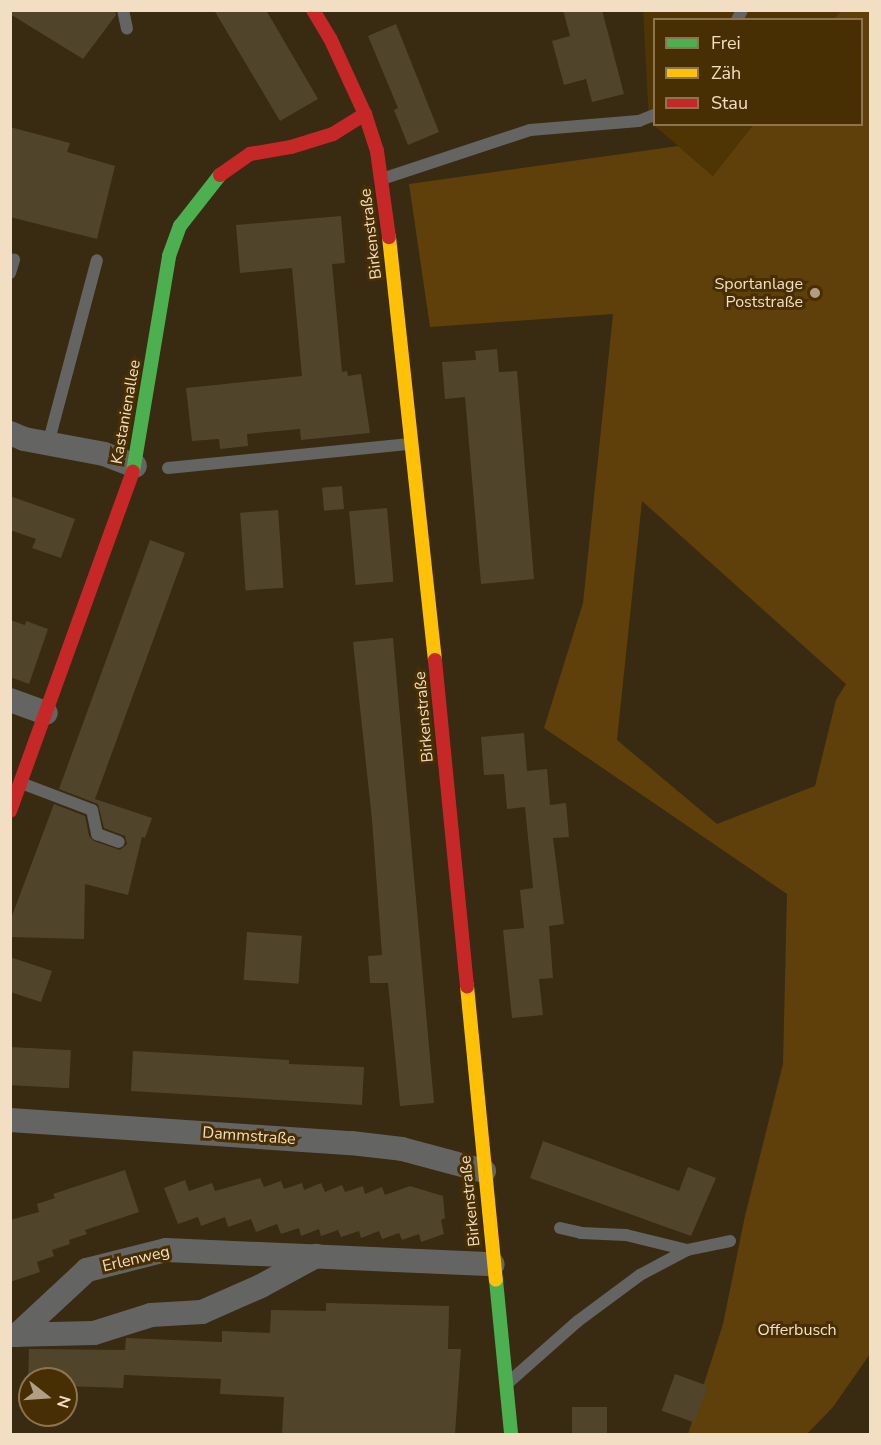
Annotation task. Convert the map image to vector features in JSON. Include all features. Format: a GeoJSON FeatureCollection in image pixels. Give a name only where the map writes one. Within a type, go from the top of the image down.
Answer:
{"type":"FeatureCollection","features":[{"type":"Feature","properties":{"kind":"street","name":"Birkenstraße"},"geometry":{"type":"LineString","coordinates":[[313,10],[330,38],[365,114],[377,151],[381,179],[428,593],[511,1434]]}},
{"type":"Feature","properties":{"kind":"street","name":"Kastanienallee"},"geometry":{"type":"LineString","coordinates":[[10,811],[135,466],[169,256],[180,226],[220,174],[250,154],[291,147],[333,134],[365,114]]}},
{"type":"Feature","properties":{"kind":"street"},"geometry":{"type":"LineString","coordinates":[[10,433],[48,444],[104,454],[135,466]]}},
{"type":"Feature","properties":{"kind":"street"},"geometry":{"type":"LineString","coordinates":[[10,700],[46,713]]}},
{"type":"Feature","properties":{"kind":"street","name":"Dammstraße"},"geometry":{"type":"LineString","coordinates":[[10,1120],[361,1144],[402,1149],[484,1171]]}},
{"type":"Feature","properties":{"kind":"street","name":"Erlenweg"},"geometry":{"type":"LineString","coordinates":[[14,1335],[87,1270],[166,1250],[493,1264]]}},
{"type":"Feature","properties":{"kind":"street","name":"Erlenweg"},"geometry":{"type":"LineString","coordinates":[[14,1335],[94,1333],[151,1315],[201,1312],[261,1286],[316,1256]]}},
{"type":"Feature","properties":{"kind":"lane"},"geometry":{"type":"LineString","coordinates":[[123,10],[127,29]]}},
{"type":"Feature","properties":{"kind":"lane"},"geometry":{"type":"LineString","coordinates":[[381,179],[530,130],[639,121],[653,115]]}},
{"type":"Feature","properties":{"kind":"lane"},"geometry":{"type":"LineString","coordinates":[[10,273],[14,260]]}},
{"type":"Feature","properties":{"kind":"lane"},"geometry":{"type":"LineString","coordinates":[[48,444],[97,260]]}},
{"type":"Feature","properties":{"kind":"lane"},"geometry":{"type":"LineString","coordinates":[[168,468],[411,444]]}},
{"type":"Feature","properties":{"kind":"lane"},"geometry":{"type":"LineString","coordinates":[[21,783],[92,810],[97,834],[119,842]]}},
{"type":"Feature","properties":{"kind":"lane"},"geometry":{"type":"LineString","coordinates":[[560,1228],[581,1233],[626,1235],[687,1250]]}},
{"type":"Feature","properties":{"kind":"lane"},"geometry":{"type":"LineString","coordinates":[[507,1384],[598,1305],[640,1275],[687,1250],[730,1241]]}},
{"type":"Feature","properties":{"kind":"shaded area"},"geometry":{"type":"Polygon","coordinates":[[[643,11],[841,11],[836,18],[653,18],[653,124],[649,121],[643,11]]]}},
{"type":"Feature","properties":{"kind":"shaded area"},"geometry":{"type":"Polygon","coordinates":[[[655,126],[752,126],[713,176],[655,126]]]}},
{"type":"Feature","properties":{"kind":"green space","name":"Offerbusch"},"geometry":{"type":"Polygon","coordinates":[[[841,11],[870,11],[870,1354],[833,1407],[807,1434],[688,1434],[723,1324],[745,1216],[783,1064],[787,894],[544,728],[583,603],[613,314],[430,327],[409,184],[678,146],[713,176],[752,126],[863,126],[863,18],[835,18],[841,11]],[[642,501],[617,740],[717,824],[815,786],[836,700],[846,684],[642,501]]]}},
{"type":"Feature","properties":{"kind":"building"},"geometry":{"type":"Polygon","coordinates":[[[10,10],[115,10],[116,15],[83,59],[10,14],[10,10]]]}},
{"type":"Feature","properties":{"kind":"building"},"geometry":{"type":"Polygon","coordinates":[[[214,10],[266,10],[318,99],[280,121],[214,10]]]}},
{"type":"Feature","properties":{"kind":"building"},"geometry":{"type":"Polygon","coordinates":[[[563,10],[602,10],[624,94],[592,102],[586,79],[564,85],[552,41],[570,36],[563,10]]]}},
{"type":"Feature","properties":{"kind":"building"},"geometry":{"type":"Polygon","coordinates":[[[396,24],[439,132],[408,145],[394,110],[398,108],[368,36],[396,24]]]}},
{"type":"Feature","properties":{"kind":"building"},"geometry":{"type":"Polygon","coordinates":[[[10,127],[70,143],[67,152],[115,166],[97,239],[10,217],[10,127]]]}},
{"type":"Feature","properties":{"kind":"building"},"geometry":{"type":"Polygon","coordinates":[[[341,216],[345,263],[332,264],[342,372],[347,371],[348,376],[361,374],[370,433],[301,440],[300,429],[247,434],[248,446],[220,449],[219,439],[192,441],[186,388],[302,376],[292,268],[240,273],[236,225],[341,216]]]}},
{"type":"Feature","properties":{"kind":"building"},"geometry":{"type":"Polygon","coordinates":[[[497,349],[499,372],[517,371],[534,579],[481,584],[465,397],[445,399],[442,362],[476,360],[475,351],[497,349]]]}},
{"type":"Feature","properties":{"kind":"building"},"geometry":{"type":"Polygon","coordinates":[[[342,486],[344,509],[324,511],[322,488],[342,486]]]}},
{"type":"Feature","properties":{"kind":"building"},"geometry":{"type":"Polygon","coordinates":[[[10,496],[75,519],[61,558],[32,548],[36,539],[10,530],[10,496]]]}},
{"type":"Feature","properties":{"kind":"building"},"geometry":{"type":"Polygon","coordinates":[[[387,508],[393,582],[356,585],[349,511],[387,508]]]}},
{"type":"Feature","properties":{"kind":"building"},"geometry":{"type":"Polygon","coordinates":[[[278,510],[283,588],[246,590],[240,513],[278,510]]]}},
{"type":"Feature","properties":{"kind":"building"},"geometry":{"type":"Polygon","coordinates":[[[150,540],[185,553],[95,799],[152,818],[145,838],[142,837],[128,895],[85,884],[84,939],[10,937],[10,921],[54,804],[85,816],[89,836],[94,841],[120,850],[127,844],[125,836],[104,828],[98,804],[59,789],[150,540]]]}},
{"type":"Feature","properties":{"kind":"building"},"geometry":{"type":"Polygon","coordinates":[[[10,620],[25,625],[26,621],[48,629],[29,684],[10,677],[10,620]]]}},
{"type":"Feature","properties":{"kind":"building"},"geometry":{"type":"Polygon","coordinates":[[[393,638],[434,1103],[400,1106],[388,983],[370,983],[368,956],[382,955],[372,820],[353,642],[393,638]]]}},
{"type":"Feature","properties":{"kind":"building"},"geometry":{"type":"Polygon","coordinates":[[[524,733],[527,771],[547,769],[550,805],[566,803],[569,837],[553,838],[564,924],[549,926],[553,978],[539,979],[543,1015],[512,1018],[503,930],[524,928],[520,890],[533,888],[525,807],[507,809],[504,774],[484,775],[481,737],[524,733]]]}},
{"type":"Feature","properties":{"kind":"building"},"geometry":{"type":"Polygon","coordinates":[[[247,932],[302,936],[299,984],[244,980],[247,932]]]}},
{"type":"Feature","properties":{"kind":"building"},"geometry":{"type":"Polygon","coordinates":[[[10,957],[52,971],[41,1002],[10,992],[10,957]]]}},
{"type":"Feature","properties":{"kind":"building"},"geometry":{"type":"Polygon","coordinates":[[[10,1047],[71,1050],[69,1088],[10,1085],[10,1047]]]}},
{"type":"Feature","properties":{"kind":"building"},"geometry":{"type":"Polygon","coordinates":[[[133,1051],[289,1060],[289,1064],[364,1067],[362,1105],[131,1091],[133,1051]]]}},
{"type":"Feature","properties":{"kind":"building"},"geometry":{"type":"Polygon","coordinates":[[[543,1141],[679,1191],[688,1167],[716,1178],[691,1236],[530,1178],[543,1141]]]}},
{"type":"Feature","properties":{"kind":"building"},"geometry":{"type":"Polygon","coordinates":[[[125,1170],[139,1212],[85,1230],[87,1234],[69,1240],[70,1244],[52,1250],[54,1256],[37,1262],[40,1272],[10,1282],[10,1220],[39,1212],[37,1204],[55,1198],[53,1194],[125,1170]]]}},
{"type":"Feature","properties":{"kind":"building"},"geometry":{"type":"Polygon","coordinates":[[[260,1178],[264,1187],[281,1181],[284,1189],[302,1183],[304,1190],[321,1183],[325,1192],[342,1185],[345,1192],[363,1186],[365,1194],[382,1187],[385,1195],[410,1186],[443,1196],[445,1218],[441,1220],[444,1234],[421,1242],[419,1234],[402,1240],[399,1233],[382,1239],[379,1231],[361,1238],[359,1231],[341,1237],[338,1230],[321,1236],[319,1229],[301,1236],[299,1228],[281,1234],[277,1224],[256,1232],[251,1219],[228,1227],[225,1217],[201,1226],[198,1217],[178,1224],[164,1188],[185,1180],[189,1191],[212,1183],[215,1191],[260,1178]]]}},
{"type":"Feature","properties":{"kind":"building"},"geometry":{"type":"Polygon","coordinates":[[[326,1303],[449,1306],[448,1349],[461,1349],[455,1434],[282,1434],[284,1397],[220,1394],[221,1379],[124,1375],[123,1388],[78,1386],[78,1367],[28,1367],[29,1349],[125,1350],[126,1338],[222,1342],[222,1331],[270,1333],[271,1310],[326,1311],[326,1303]]]}},
{"type":"Feature","properties":{"kind":"building"},"geometry":{"type":"Polygon","coordinates":[[[675,1374],[708,1386],[695,1423],[662,1411],[675,1374]]]}},
{"type":"Feature","properties":{"kind":"building"},"geometry":{"type":"Polygon","coordinates":[[[572,1407],[607,1407],[607,1434],[572,1434],[572,1407]]]}},
{"type":"Feature","properties":{"kind":"traffic: fast"},"geometry":{"type":"LineString","coordinates":[[133,472],[169,256],[180,226],[220,175]]}},
{"type":"Feature","properties":{"kind":"traffic: fast"},"geometry":{"type":"LineString","coordinates":[[496,1280],[511,1434]]}},
{"type":"Feature","properties":{"kind":"traffic: slow"},"geometry":{"type":"LineString","coordinates":[[389,237],[435,660]]}},
{"type":"Feature","properties":{"kind":"traffic: slow"},"geometry":{"type":"LineString","coordinates":[[467,986],[496,1280]]}},
{"type":"Feature","properties":{"kind":"traffic: jam"},"geometry":{"type":"LineString","coordinates":[[313,10],[330,38],[365,114],[377,151],[389,237]]}},
{"type":"Feature","properties":{"kind":"traffic: jam"},"geometry":{"type":"LineString","coordinates":[[220,175],[250,154],[291,147],[333,134],[365,114]]}},
{"type":"Feature","properties":{"kind":"traffic: jam"},"geometry":{"type":"LineString","coordinates":[[10,811],[133,472]]}},
{"type":"Feature","properties":{"kind":"traffic: jam"},"geometry":{"type":"LineString","coordinates":[[435,660],[467,986]]}},
{"type":"Feature","properties":{"kind":"place","name":"Sportanlage Poststraße"},"geometry":{"type":"Point","coordinates":[815,293]}}]}
